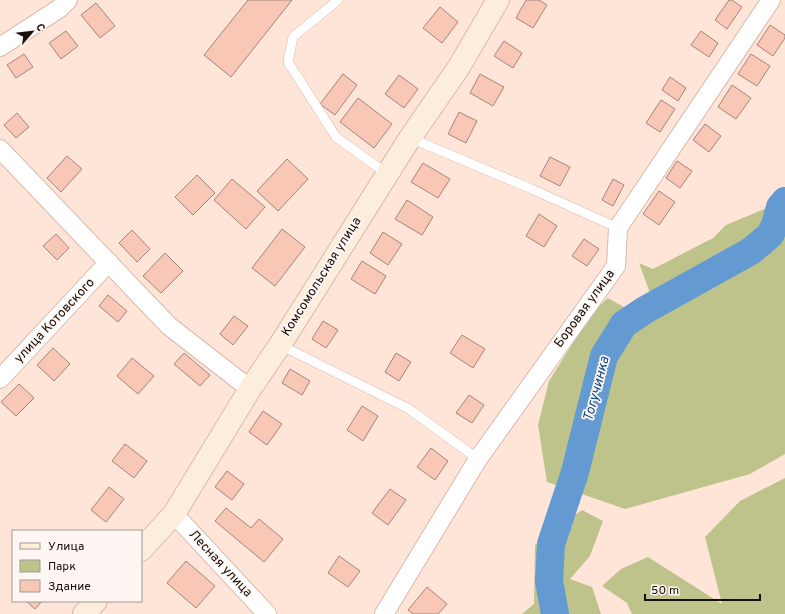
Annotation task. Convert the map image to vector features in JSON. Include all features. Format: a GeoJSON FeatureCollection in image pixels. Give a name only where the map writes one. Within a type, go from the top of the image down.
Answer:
{"type":"FeatureCollection","features":[{"type":"Feature","properties":{"kind":"main road","name":"Комсомольская улица"},"geometry":{"type":"LineString","coordinates":[[142,549],[174,514],[250,389],[280,345],[387,174],[459,67],[498,0]]}},
{"type":"Feature","properties":{"kind":"main road"},"geometry":{"type":"LineString","coordinates":[[84,614],[95,602]]}},
{"type":"Feature","properties":{"kind":"street"},"geometry":{"type":"LineString","coordinates":[[0,47],[60,8],[68,0]]}},
{"type":"Feature","properties":{"kind":"street"},"geometry":{"type":"LineString","coordinates":[[618,228],[771,0]]}},
{"type":"Feature","properties":{"kind":"street"},"geometry":{"type":"LineString","coordinates":[[0,149],[169,326],[250,389]]}},
{"type":"Feature","properties":{"kind":"street","name":"Боровая улица"},"geometry":{"type":"LineString","coordinates":[[384,614],[478,459],[616,266],[618,228]]}},
{"type":"Feature","properties":{"kind":"street","name":"улица Котовского"},"geometry":{"type":"LineString","coordinates":[[0,379],[109,262]]}},
{"type":"Feature","properties":{"kind":"street","name":"Лесная улица"},"geometry":{"type":"LineString","coordinates":[[174,514],[267,614]]}},
{"type":"Feature","properties":{"kind":"lane"},"geometry":{"type":"LineString","coordinates":[[338,0],[293,38],[288,62],[336,137],[387,174]]}},
{"type":"Feature","properties":{"kind":"lane"},"geometry":{"type":"LineString","coordinates":[[410,138],[527,187],[618,228]]}},
{"type":"Feature","properties":{"kind":"lane"},"geometry":{"type":"LineString","coordinates":[[280,345],[409,409],[478,459]]}},
{"type":"Feature","properties":{"kind":"green space"},"geometry":{"type":"Polygon","coordinates":[[[785,194],[785,454],[750,474],[625,509],[547,482],[538,425],[549,381],[592,313],[608,298],[631,311],[650,293],[639,263],[653,269],[713,238],[726,225],[767,208],[785,194]]]}},
{"type":"Feature","properties":{"kind":"green space"},"geometry":{"type":"Polygon","coordinates":[[[785,478],[785,614],[632,614],[627,603],[602,586],[621,569],[648,557],[722,604],[705,537],[740,501],[785,478]]]}},
{"type":"Feature","properties":{"kind":"green space"},"geometry":{"type":"Polygon","coordinates":[[[582,510],[603,521],[590,556],[570,579],[592,587],[601,614],[522,614],[534,604],[535,545],[582,510]]]}},
{"type":"Feature","properties":{"kind":"building"},"geometry":{"type":"Polygon","coordinates":[[[248,0],[292,0],[231,77],[204,55],[248,0]]]}},
{"type":"Feature","properties":{"kind":"building"},"geometry":{"type":"Polygon","coordinates":[[[526,0],[539,0],[547,5],[533,28],[516,18],[526,0]]]}},
{"type":"Feature","properties":{"kind":"building"},"geometry":{"type":"Polygon","coordinates":[[[729,0],[732,0],[742,7],[727,29],[715,20],[729,0]]]}},
{"type":"Feature","properties":{"kind":"building"},"geometry":{"type":"Polygon","coordinates":[[[96,3],[115,26],[100,38],[81,15],[96,3]]]}},
{"type":"Feature","properties":{"kind":"building"},"geometry":{"type":"Polygon","coordinates":[[[440,7],[458,22],[442,43],[423,28],[440,7]]]}},
{"type":"Feature","properties":{"kind":"building"},"geometry":{"type":"Polygon","coordinates":[[[770,25],[785,35],[785,38],[773,56],[757,45],[770,25]]]}},
{"type":"Feature","properties":{"kind":"building"},"geometry":{"type":"Polygon","coordinates":[[[66,31],[78,46],[61,59],[49,43],[66,31]]]}},
{"type":"Feature","properties":{"kind":"building"},"geometry":{"type":"Polygon","coordinates":[[[701,31],[718,43],[709,57],[691,45],[701,31]]]}},
{"type":"Feature","properties":{"kind":"building"},"geometry":{"type":"Polygon","coordinates":[[[504,41],[522,53],[513,68],[494,56],[504,41]]]}},
{"type":"Feature","properties":{"kind":"building"},"geometry":{"type":"Polygon","coordinates":[[[24,54],[33,67],[16,78],[7,65],[24,54]]]}},
{"type":"Feature","properties":{"kind":"building"},"geometry":{"type":"Polygon","coordinates":[[[751,54],[770,66],[757,86],[738,74],[751,54]]]}},
{"type":"Feature","properties":{"kind":"building"},"geometry":{"type":"Polygon","coordinates":[[[343,74],[357,85],[335,115],[320,104],[343,74]]]}},
{"type":"Feature","properties":{"kind":"building"},"geometry":{"type":"Polygon","coordinates":[[[480,74],[504,87],[493,106],[470,93],[480,74]]]}},
{"type":"Feature","properties":{"kind":"building"},"geometry":{"type":"Polygon","coordinates":[[[399,75],[418,89],[404,108],[385,94],[399,75]]]}},
{"type":"Feature","properties":{"kind":"building"},"geometry":{"type":"Polygon","coordinates":[[[670,77],[686,88],[678,101],[662,90],[670,77]]]}},
{"type":"Feature","properties":{"kind":"building"},"geometry":{"type":"Polygon","coordinates":[[[732,85],[751,98],[736,119],[718,107],[732,85]]]}},
{"type":"Feature","properties":{"kind":"building"},"geometry":{"type":"Polygon","coordinates":[[[358,98],[392,124],[374,148],[340,122],[358,98]]]}},
{"type":"Feature","properties":{"kind":"building"},"geometry":{"type":"Polygon","coordinates":[[[661,100],[675,109],[660,132],[646,123],[661,100]]]}},
{"type":"Feature","properties":{"kind":"building"},"geometry":{"type":"Polygon","coordinates":[[[459,112],[477,121],[466,143],[448,134],[459,112]]]}},
{"type":"Feature","properties":{"kind":"building"},"geometry":{"type":"Polygon","coordinates":[[[17,113],[29,127],[16,138],[4,125],[17,113]]]}},
{"type":"Feature","properties":{"kind":"building"},"geometry":{"type":"Polygon","coordinates":[[[705,124],[721,136],[709,152],[693,140],[705,124]]]}},
{"type":"Feature","properties":{"kind":"building"},"geometry":{"type":"Polygon","coordinates":[[[67,156],[82,169],[61,192],[47,178],[67,156]]]}},
{"type":"Feature","properties":{"kind":"building"},"geometry":{"type":"Polygon","coordinates":[[[550,157],[570,167],[560,186],[540,176],[550,157]]]}},
{"type":"Feature","properties":{"kind":"building"},"geometry":{"type":"Polygon","coordinates":[[[287,159],[308,179],[278,211],[257,191],[287,159]]]}},
{"type":"Feature","properties":{"kind":"building"},"geometry":{"type":"Polygon","coordinates":[[[677,161],[692,171],[680,188],[666,178],[677,161]]]}},
{"type":"Feature","properties":{"kind":"building"},"geometry":{"type":"Polygon","coordinates":[[[423,163],[450,179],[438,198],[411,182],[423,163]]]}},
{"type":"Feature","properties":{"kind":"building"},"geometry":{"type":"Polygon","coordinates":[[[197,175],[215,193],[193,215],[175,197],[197,175]]]}},
{"type":"Feature","properties":{"kind":"building"},"geometry":{"type":"Polygon","coordinates":[[[232,179],[265,207],[246,229],[214,200],[232,179]]]}},
{"type":"Feature","properties":{"kind":"building"},"geometry":{"type":"Polygon","coordinates":[[[613,179],[624,185],[613,206],[602,200],[613,179]]]}},
{"type":"Feature","properties":{"kind":"building"},"geometry":{"type":"Polygon","coordinates":[[[659,191],[675,202],[659,225],[643,214],[659,191]]]}},
{"type":"Feature","properties":{"kind":"building"},"geometry":{"type":"Polygon","coordinates":[[[407,200],[433,217],[422,235],[395,219],[407,200]]]}},
{"type":"Feature","properties":{"kind":"building"},"geometry":{"type":"Polygon","coordinates":[[[539,214],[557,226],[544,247],[526,236],[539,214]]]}},
{"type":"Feature","properties":{"kind":"building"},"geometry":{"type":"Polygon","coordinates":[[[282,229],[305,247],[275,286],[252,268],[282,229]]]}},
{"type":"Feature","properties":{"kind":"building"},"geometry":{"type":"Polygon","coordinates":[[[132,230],[150,249],[137,262],[119,243],[132,230]]]}},
{"type":"Feature","properties":{"kind":"building"},"geometry":{"type":"Polygon","coordinates":[[[383,232],[402,244],[388,265],[370,253],[383,232]]]}},
{"type":"Feature","properties":{"kind":"building"},"geometry":{"type":"Polygon","coordinates":[[[56,234],[69,248],[57,260],[43,246],[56,234]]]}},
{"type":"Feature","properties":{"kind":"building"},"geometry":{"type":"Polygon","coordinates":[[[584,239],[599,249],[587,266],[572,256],[584,239]]]}},
{"type":"Feature","properties":{"kind":"building"},"geometry":{"type":"Polygon","coordinates":[[[165,253],[183,271],[161,293],[143,276],[165,253]]]}},
{"type":"Feature","properties":{"kind":"building"},"geometry":{"type":"Polygon","coordinates":[[[362,261],[386,276],[375,294],[351,279],[362,261]]]}},
{"type":"Feature","properties":{"kind":"building"},"geometry":{"type":"Polygon","coordinates":[[[108,295],[127,311],[118,322],[99,306],[108,295]]]}},
{"type":"Feature","properties":{"kind":"building"},"geometry":{"type":"Polygon","coordinates":[[[234,316],[248,326],[233,345],[220,334],[234,316]]]}},
{"type":"Feature","properties":{"kind":"building"},"geometry":{"type":"Polygon","coordinates":[[[323,321],[338,330],[326,348],[312,339],[323,321]]]}},
{"type":"Feature","properties":{"kind":"building"},"geometry":{"type":"Polygon","coordinates":[[[462,335],[485,349],[473,368],[450,353],[462,335]]]}},
{"type":"Feature","properties":{"kind":"building"},"geometry":{"type":"Polygon","coordinates":[[[53,348],[70,364],[54,381],[37,365],[53,348]]]}},
{"type":"Feature","properties":{"kind":"building"},"geometry":{"type":"Polygon","coordinates":[[[184,353],[210,375],[200,386],[174,364],[184,353]]]}},
{"type":"Feature","properties":{"kind":"building"},"geometry":{"type":"Polygon","coordinates":[[[396,353],[411,362],[399,381],[385,372],[396,353]]]}},
{"type":"Feature","properties":{"kind":"building"},"geometry":{"type":"Polygon","coordinates":[[[132,358],[154,376],[138,394],[117,376],[132,358]]]}},
{"type":"Feature","properties":{"kind":"building"},"geometry":{"type":"Polygon","coordinates":[[[290,369],[310,381],[302,395],[282,383],[290,369]]]}},
{"type":"Feature","properties":{"kind":"building"},"geometry":{"type":"Polygon","coordinates":[[[19,384],[34,398],[16,416],[1,402],[19,384]]]}},
{"type":"Feature","properties":{"kind":"building"},"geometry":{"type":"Polygon","coordinates":[[[469,395],[484,405],[472,423],[456,413],[469,395]]]}},
{"type":"Feature","properties":{"kind":"building"},"geometry":{"type":"Polygon","coordinates":[[[362,406],[378,416],[363,441],[347,430],[362,406]]]}},
{"type":"Feature","properties":{"kind":"building"},"geometry":{"type":"Polygon","coordinates":[[[263,411],[282,424],[267,445],[249,432],[263,411]]]}},
{"type":"Feature","properties":{"kind":"building"},"geometry":{"type":"Polygon","coordinates":[[[125,444],[147,461],[134,478],[112,461],[125,444]]]}},
{"type":"Feature","properties":{"kind":"building"},"geometry":{"type":"Polygon","coordinates":[[[431,448],[448,461],[435,480],[417,467],[431,448]]]}},
{"type":"Feature","properties":{"kind":"building"},"geometry":{"type":"Polygon","coordinates":[[[227,471],[244,484],[232,500],[215,487],[227,471]]]}},
{"type":"Feature","properties":{"kind":"building"},"geometry":{"type":"Polygon","coordinates":[[[109,487],[124,499],[106,522],[91,510],[109,487]]]}},
{"type":"Feature","properties":{"kind":"building"},"geometry":{"type":"Polygon","coordinates":[[[390,489],[406,500],[388,525],[372,513],[390,489]]]}},
{"type":"Feature","properties":{"kind":"building"},"geometry":{"type":"Polygon","coordinates":[[[226,508],[251,528],[259,519],[283,539],[264,562],[215,521],[226,508]]]}},
{"type":"Feature","properties":{"kind":"building"},"geometry":{"type":"Polygon","coordinates":[[[339,556],[360,571],[348,587],[328,573],[339,556]]]}},
{"type":"Feature","properties":{"kind":"building"},"geometry":{"type":"Polygon","coordinates":[[[186,561],[215,586],[196,608],[167,583],[186,561]]]}},
{"type":"Feature","properties":{"kind":"building"},"geometry":{"type":"Polygon","coordinates":[[[427,587],[447,604],[438,614],[413,614],[408,610],[427,587]]]}},
{"type":"Feature","properties":{"kind":"building"},"geometry":{"type":"Polygon","coordinates":[[[27,602],[41,602],[35,609],[27,602]]]}},
{"type":"Feature","properties":{"kind":"waterway","name":"Тогучинка"},"geometry":{"type":"LineString","coordinates":[[555,614],[549,581],[551,544],[575,472],[604,356],[624,324],[645,310],[751,251],[770,235],[775,225],[780,207],[785,201]]}}]}
